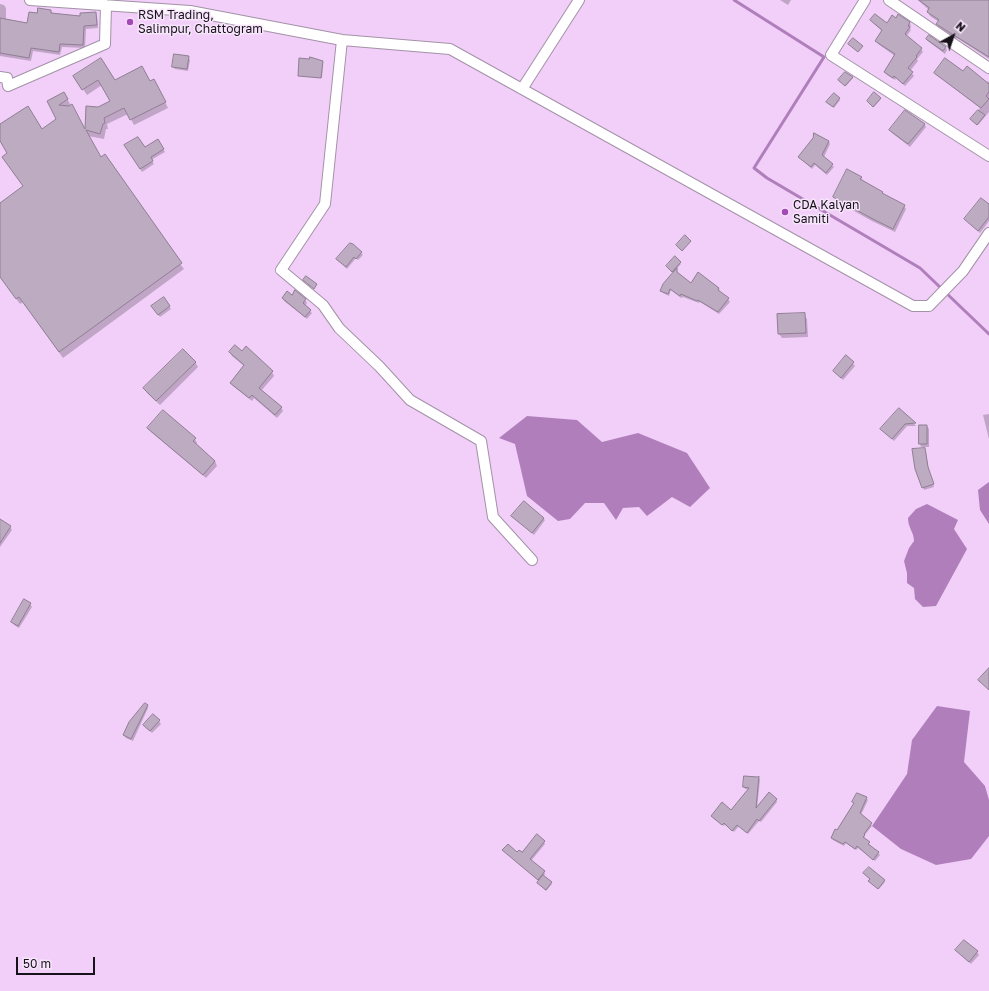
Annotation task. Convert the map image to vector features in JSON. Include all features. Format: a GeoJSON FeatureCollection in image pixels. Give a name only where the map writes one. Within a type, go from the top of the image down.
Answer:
{"type":"FeatureCollection","features":[{"type":"Feature","properties":{"kind":"street"},"geometry":{"type":"LineString","coordinates":[[30,0],[190,11],[342,40],[450,49],[913,306],[929,306],[963,271],[989,233]]}},
{"type":"Feature","properties":{"kind":"street"},"geometry":{"type":"LineString","coordinates":[[190,0],[190,11]]}},
{"type":"Feature","properties":{"kind":"street"},"geometry":{"type":"LineString","coordinates":[[522,89],[579,0]]}},
{"type":"Feature","properties":{"kind":"street"},"geometry":{"type":"LineString","coordinates":[[865,0],[831,55],[989,156]]}},
{"type":"Feature","properties":{"kind":"street"},"geometry":{"type":"LineString","coordinates":[[889,0],[989,68]]}},
{"type":"Feature","properties":{"kind":"street"},"geometry":{"type":"LineString","coordinates":[[4,88],[106,44],[106,5]]}},
{"type":"Feature","properties":{"kind":"street"},"geometry":{"type":"LineString","coordinates":[[342,40],[325,204],[281,270],[323,305],[339,328],[379,366],[410,400],[481,441],[493,517],[532,560]]}},
{"type":"Feature","properties":{"kind":"street"},"geometry":{"type":"LineString","coordinates":[[0,77],[7,78],[4,88]]}},
{"type":"Feature","properties":{"kind":"shaded area"},"geometry":{"type":"Polygon","coordinates":[[[0,0],[989,0],[989,991],[0,991],[0,0]]]}},
{"type":"Feature","properties":{"kind":"shaded area"},"geometry":{"type":"Polygon","coordinates":[[[527,416],[577,420],[602,442],[638,433],[687,453],[710,488],[690,507],[672,497],[647,516],[639,507],[623,508],[616,520],[604,503],[585,503],[570,519],[558,521],[527,496],[515,444],[499,438],[527,416]]]}},
{"type":"Feature","properties":{"kind":"shaded area"},"geometry":{"type":"Polygon","coordinates":[[[989,482],[989,524],[980,510],[978,490],[989,482]]]}},
{"type":"Feature","properties":{"kind":"shaded area"},"geometry":{"type":"Polygon","coordinates":[[[927,504],[958,520],[954,529],[967,549],[936,606],[923,607],[915,599],[914,588],[907,583],[907,573],[904,561],[909,548],[914,541],[908,518],[916,509],[927,504]]]}},
{"type":"Feature","properties":{"kind":"shaded area"},"geometry":{"type":"Polygon","coordinates":[[[937,706],[970,711],[964,762],[985,786],[989,800],[989,836],[971,859],[936,865],[901,849],[872,826],[907,774],[912,740],[937,706]]]}},
{"type":"Feature","properties":{"kind":"building"},"geometry":{"type":"Polygon","coordinates":[[[919,0],[989,0],[989,57],[936,24],[939,20],[927,12],[929,8],[919,0]]]}},
{"type":"Feature","properties":{"kind":"building"},"geometry":{"type":"Polygon","coordinates":[[[38,8],[51,10],[51,13],[80,16],[80,13],[96,12],[97,25],[84,26],[83,45],[60,44],[59,52],[31,48],[29,58],[0,53],[0,18],[27,23],[29,12],[37,13],[38,8]]]}},
{"type":"Feature","properties":{"kind":"building"},"geometry":{"type":"Polygon","coordinates":[[[875,14],[887,23],[892,15],[896,18],[898,14],[910,22],[908,26],[910,27],[905,34],[922,48],[908,68],[913,72],[903,84],[894,76],[893,78],[884,72],[895,54],[875,41],[882,30],[870,20],[875,14]]]}},
{"type":"Feature","properties":{"kind":"building"},"geometry":{"type":"Polygon","coordinates":[[[929,35],[946,47],[943,51],[926,39],[929,35]]]}},
{"type":"Feature","properties":{"kind":"building"},"geometry":{"type":"Polygon","coordinates":[[[853,38],[863,46],[858,52],[848,44],[853,38]]]}},
{"type":"Feature","properties":{"kind":"building"},"geometry":{"type":"Polygon","coordinates":[[[174,54],[189,56],[187,69],[172,67],[174,54]]]}},
{"type":"Feature","properties":{"kind":"building"},"geometry":{"type":"Polygon","coordinates":[[[310,57],[323,61],[321,78],[298,76],[299,58],[309,59],[310,57]]]}},
{"type":"Feature","properties":{"kind":"building"},"geometry":{"type":"Polygon","coordinates":[[[101,58],[115,80],[142,66],[150,81],[154,79],[166,102],[130,120],[124,108],[104,118],[105,123],[103,124],[100,134],[86,130],[101,157],[105,154],[182,263],[59,352],[19,297],[16,299],[0,277],[0,203],[23,186],[2,157],[7,153],[0,141],[0,124],[28,106],[42,129],[56,119],[47,101],[64,92],[68,99],[59,105],[69,106],[72,104],[85,129],[86,106],[98,107],[110,101],[98,80],[82,90],[73,76],[101,58]]]}},
{"type":"Feature","properties":{"kind":"building"},"geometry":{"type":"Polygon","coordinates":[[[945,58],[963,71],[967,66],[989,84],[989,92],[986,96],[989,99],[981,108],[934,73],[945,58]]]}},
{"type":"Feature","properties":{"kind":"building"},"geometry":{"type":"Polygon","coordinates":[[[845,72],[853,77],[845,86],[838,80],[845,72]]]}},
{"type":"Feature","properties":{"kind":"building"},"geometry":{"type":"Polygon","coordinates":[[[874,92],[881,98],[873,107],[867,101],[874,92]]]}},
{"type":"Feature","properties":{"kind":"building"},"geometry":{"type":"Polygon","coordinates":[[[834,93],[840,98],[833,107],[826,102],[834,93]]]}},
{"type":"Feature","properties":{"kind":"building"},"geometry":{"type":"Polygon","coordinates":[[[905,110],[925,124],[908,144],[889,130],[905,110]]]}},
{"type":"Feature","properties":{"kind":"building"},"geometry":{"type":"Polygon","coordinates":[[[978,110],[985,115],[977,125],[970,119],[978,110]]]}},
{"type":"Feature","properties":{"kind":"building"},"geometry":{"type":"Polygon","coordinates":[[[814,133],[829,141],[822,155],[833,164],[826,173],[814,163],[811,167],[798,157],[813,138],[814,133]]]}},
{"type":"Feature","properties":{"kind":"building"},"geometry":{"type":"Polygon","coordinates":[[[138,137],[145,147],[158,139],[164,149],[151,157],[153,161],[140,169],[124,145],[138,137]]]}},
{"type":"Feature","properties":{"kind":"building"},"geometry":{"type":"Polygon","coordinates":[[[847,169],[862,177],[860,179],[883,192],[882,193],[905,205],[893,229],[833,197],[847,169]]]}},
{"type":"Feature","properties":{"kind":"building"},"geometry":{"type":"Polygon","coordinates":[[[981,198],[989,204],[989,217],[978,231],[964,219],[981,198]]]}},
{"type":"Feature","properties":{"kind":"building"},"geometry":{"type":"Polygon","coordinates":[[[685,235],[691,241],[682,251],[676,245],[685,235]]]}},
{"type":"Feature","properties":{"kind":"building"},"geometry":{"type":"Polygon","coordinates":[[[350,243],[362,252],[356,259],[354,257],[346,267],[336,259],[350,243]]]}},
{"type":"Feature","properties":{"kind":"building"},"geometry":{"type":"Polygon","coordinates":[[[675,256],[681,262],[672,272],[666,266],[675,256]]]}},
{"type":"Feature","properties":{"kind":"building"},"geometry":{"type":"Polygon","coordinates":[[[677,268],[677,272],[691,283],[698,272],[719,288],[718,290],[729,298],[718,312],[698,300],[697,301],[681,294],[680,296],[670,289],[668,294],[660,291],[663,284],[677,268]]]}},
{"type":"Feature","properties":{"kind":"building"},"geometry":{"type":"Polygon","coordinates":[[[306,276],[317,284],[314,289],[303,280],[306,276]]]}},
{"type":"Feature","properties":{"kind":"building"},"geometry":{"type":"Polygon","coordinates":[[[295,290],[306,299],[303,303],[311,310],[305,317],[282,298],[287,291],[292,295],[295,290]]]}},
{"type":"Feature","properties":{"kind":"building"},"geometry":{"type":"Polygon","coordinates":[[[164,297],[170,306],[158,315],[151,306],[164,297]]]}},
{"type":"Feature","properties":{"kind":"building"},"geometry":{"type":"Polygon","coordinates":[[[805,313],[806,333],[778,334],[777,314],[805,313]]]}},
{"type":"Feature","properties":{"kind":"building"},"geometry":{"type":"Polygon","coordinates":[[[235,345],[242,351],[246,346],[273,371],[259,388],[282,407],[275,415],[252,395],[249,398],[230,383],[244,365],[229,352],[235,345]]]}},
{"type":"Feature","properties":{"kind":"building"},"geometry":{"type":"Polygon","coordinates":[[[183,349],[196,362],[156,401],[143,388],[183,349]]]}},
{"type":"Feature","properties":{"kind":"building"},"geometry":{"type":"Polygon","coordinates":[[[846,355],[854,362],[841,378],[833,371],[846,355]]]}},
{"type":"Feature","properties":{"kind":"building"},"geometry":{"type":"Polygon","coordinates":[[[899,408],[916,423],[905,424],[892,439],[880,429],[899,408]]]}},
{"type":"Feature","properties":{"kind":"building"},"geometry":{"type":"Polygon","coordinates":[[[163,410],[196,438],[193,441],[215,461],[203,475],[147,428],[163,410]]]}},
{"type":"Feature","properties":{"kind":"building"},"geometry":{"type":"Polygon","coordinates":[[[919,425],[927,425],[927,444],[919,444],[919,425]]]}},
{"type":"Feature","properties":{"kind":"building"},"geometry":{"type":"Polygon","coordinates":[[[925,448],[928,467],[934,484],[922,488],[915,469],[912,449],[925,448]]]}},
{"type":"Feature","properties":{"kind":"building"},"geometry":{"type":"Polygon","coordinates":[[[524,501],[544,518],[532,533],[511,516],[524,501]]]}},
{"type":"Feature","properties":{"kind":"building"},"geometry":{"type":"Polygon","coordinates":[[[0,519],[11,526],[0,543],[0,519]]]}},
{"type":"Feature","properties":{"kind":"building"},"geometry":{"type":"Polygon","coordinates":[[[24,599],[31,603],[18,626],[11,622],[24,599]]]}},
{"type":"Feature","properties":{"kind":"building"},"geometry":{"type":"Polygon","coordinates":[[[989,668],[989,690],[978,680],[989,668]]]}},
{"type":"Feature","properties":{"kind":"building"},"geometry":{"type":"Polygon","coordinates":[[[145,703],[148,705],[131,739],[123,735],[129,722],[145,703]]]}},
{"type":"Feature","properties":{"kind":"building"},"geometry":{"type":"Polygon","coordinates":[[[153,714],[160,720],[150,731],[143,725],[153,714]]]}},
{"type":"Feature","properties":{"kind":"building"},"geometry":{"type":"Polygon","coordinates":[[[744,776],[759,776],[756,808],[769,792],[777,799],[759,821],[757,819],[747,833],[737,825],[732,831],[724,823],[722,825],[711,816],[722,802],[731,810],[749,788],[743,787],[744,776]]]}},
{"type":"Feature","properties":{"kind":"building"},"geometry":{"type":"Polygon","coordinates":[[[857,793],[867,797],[860,813],[872,823],[863,837],[870,842],[868,844],[879,852],[873,860],[857,846],[855,849],[845,842],[843,844],[831,838],[835,829],[837,830],[854,803],[852,802],[857,793]]]}},
{"type":"Feature","properties":{"kind":"building"},"geometry":{"type":"Polygon","coordinates":[[[537,834],[545,841],[530,859],[545,871],[538,880],[502,850],[508,844],[517,852],[519,850],[522,852],[537,834]]]}},
{"type":"Feature","properties":{"kind":"building"},"geometry":{"type":"Polygon","coordinates":[[[869,867],[885,880],[878,889],[868,881],[870,879],[863,873],[869,867]]]}},
{"type":"Feature","properties":{"kind":"building"},"geometry":{"type":"Polygon","coordinates":[[[543,875],[552,882],[546,890],[537,883],[543,875]]]}},
{"type":"Feature","properties":{"kind":"building"},"geometry":{"type":"Polygon","coordinates":[[[964,940],[978,951],[969,962],[955,950],[964,940]]]}},
{"type":"Feature","properties":{"kind":"waterway"},"geometry":{"type":"LineString","coordinates":[[734,0],[824,57],[754,168],[767,178],[920,268],[989,334]]}},
{"type":"Feature","properties":{"kind":"place","name":"RSM Trading, Salimpur, Chattogram"},"geometry":{"type":"Point","coordinates":[130,22]}},
{"type":"Feature","properties":{"kind":"place","name":"CDA Kalyan Samiti"},"geometry":{"type":"Point","coordinates":[785,212]}}]}
